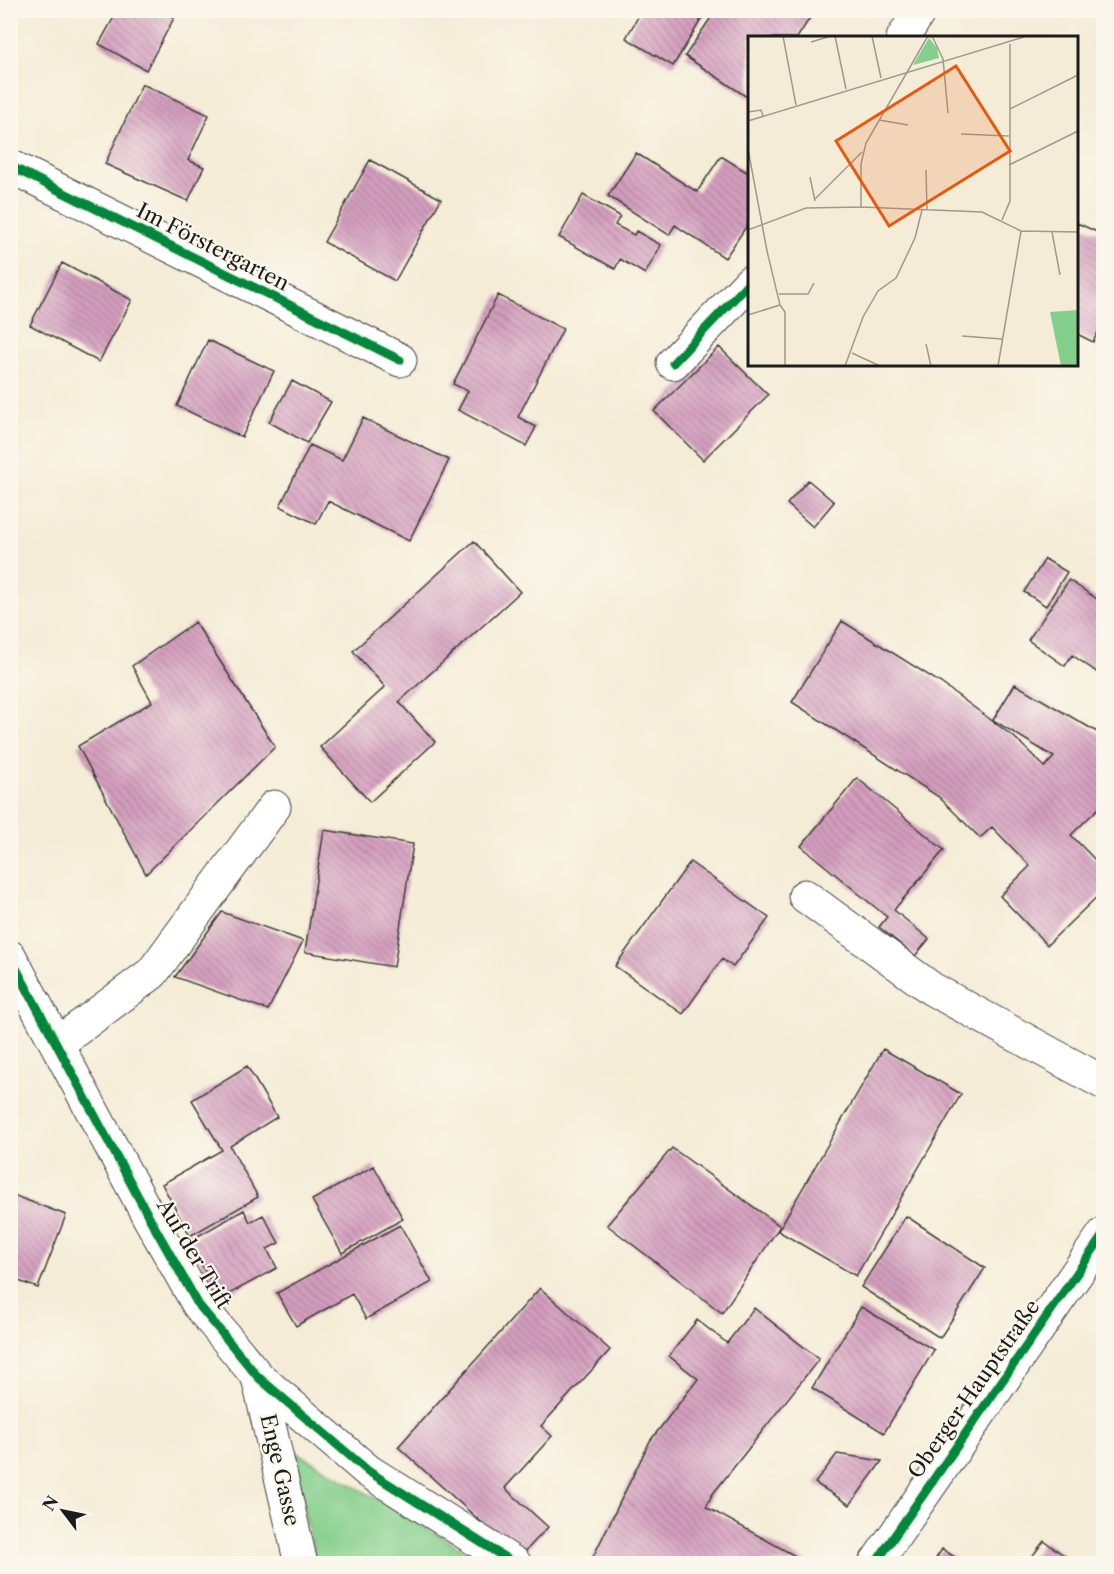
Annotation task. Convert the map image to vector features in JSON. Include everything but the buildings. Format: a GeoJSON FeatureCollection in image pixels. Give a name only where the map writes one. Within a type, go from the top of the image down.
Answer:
{"type":"FeatureCollection","features":[{"type":"Feature","properties":{"kind":"street"},"geometry":{"type":"LineString","coordinates":[[904,36],[920,10]]}},
{"type":"Feature","properties":{"kind":"street","name":"Im Förstergarten"},"geometry":{"type":"LineString","coordinates":[[10,166],[400,360]]}},
{"type":"Feature","properties":{"kind":"street"},"geometry":{"type":"LineString","coordinates":[[673,363],[748,284]]}},
{"type":"Feature","properties":{"kind":"street"},"geometry":{"type":"LineString","coordinates":[[57,1044],[152,973],[273,807]]}},
{"type":"Feature","properties":{"kind":"street"},"geometry":{"type":"LineString","coordinates":[[805,896],[932,989],[1104,1083]]}},
{"type":"Feature","properties":{"kind":"street","name":"Auf der Trift"},"geometry":{"type":"LineString","coordinates":[[10,957],[198,1304],[258,1377],[368,1471],[515,1563]]}},
{"type":"Feature","properties":{"kind":"street","name":"Oberger Hauptstraße"},"geometry":{"type":"LineString","coordinates":[[875,1563],[1104,1234]]}},
{"type":"Feature","properties":{"kind":"street","name":"Enge Gasse"},"geometry":{"type":"LineString","coordinates":[[258,1377],[301,1563]]}},
{"type":"Feature","properties":{"kind":"green space"},"geometry":{"type":"Polygon","coordinates":[[[289,1448],[481,1560],[479,1563],[316,1563],[289,1448]]]}},
{"type":"Feature","properties":{"kind":"cycle path"},"geometry":{"type":"LineString","coordinates":[[10,166],[400,360]]}},
{"type":"Feature","properties":{"kind":"cycle path"},"geometry":{"type":"LineString","coordinates":[[673,363],[748,284]]}},
{"type":"Feature","properties":{"kind":"cycle path"},"geometry":{"type":"LineString","coordinates":[[10,957],[198,1304],[258,1377],[368,1471],[515,1564]]}},
{"type":"Feature","properties":{"kind":"cycle path"},"geometry":{"type":"LineString","coordinates":[[875,1564],[1104,1234]]}}]}
